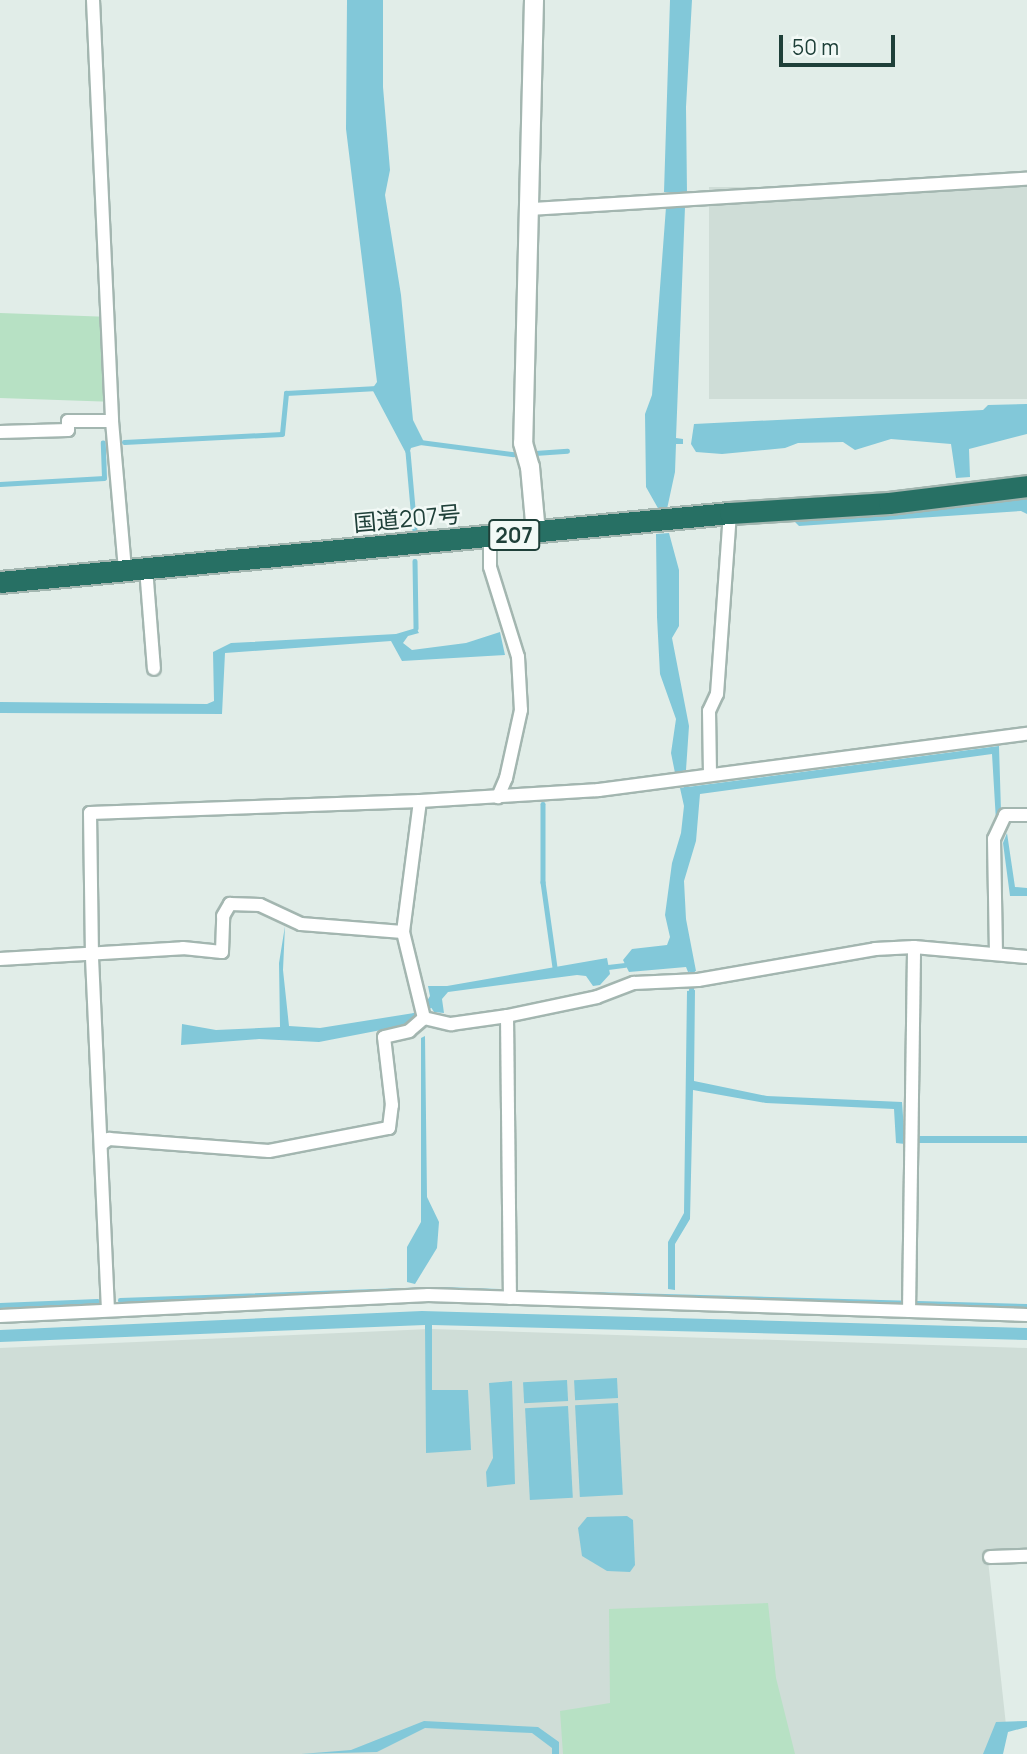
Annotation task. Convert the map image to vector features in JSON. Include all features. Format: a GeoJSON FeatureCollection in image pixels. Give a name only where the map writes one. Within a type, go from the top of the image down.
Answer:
{"type":"FeatureCollection","features":[{"type":"Feature","properties":{"kind":"highway","name":"国道207号"},"geometry":{"type":"LineString","coordinates":[[0,582],[730,513],[890,503],[1027,486]]}},
{"type":"Feature","properties":{"kind":"street"},"geometry":{"type":"LineString","coordinates":[[93,0],[112,421],[154,669]]}},
{"type":"Feature","properties":{"kind":"street"},"geometry":{"type":"LineString","coordinates":[[534,0],[531,209],[523,443],[530,467],[536,533]]}},
{"type":"Feature","properties":{"kind":"street"},"geometry":{"type":"LineString","coordinates":[[531,209],[1027,179]]}},
{"type":"Feature","properties":{"kind":"street"},"geometry":{"type":"LineString","coordinates":[[0,432],[68,430],[68,421],[112,421]]}},
{"type":"Feature","properties":{"kind":"street"},"geometry":{"type":"LineString","coordinates":[[710,774],[709,711],[717,694],[730,513]]}},
{"type":"Feature","properties":{"kind":"street"},"geometry":{"type":"LineString","coordinates":[[490,537],[490,567],[518,657],[521,710],[506,778],[498,797]]}},
{"type":"Feature","properties":{"kind":"street"},"geometry":{"type":"LineString","coordinates":[[108,1310],[92,956],[90,813],[420,801],[599,790],[1027,734]]}},
{"type":"Feature","properties":{"kind":"street"},"geometry":{"type":"LineString","coordinates":[[420,801],[403,932],[424,1018]]}},
{"type":"Feature","properties":{"kind":"street"},"geometry":{"type":"LineString","coordinates":[[996,954],[994,839],[1005,815],[1027,815]]}},
{"type":"Feature","properties":{"kind":"street"},"geometry":{"type":"LineString","coordinates":[[0,959],[92,956],[183,948],[222,952],[223,916],[230,904],[260,905],[301,924],[403,932]]}},
{"type":"Feature","properties":{"kind":"street"},"geometry":{"type":"LineString","coordinates":[[424,1018],[451,1024],[507,1016],[597,997],[634,983],[698,980],[875,949],[914,947],[1027,957]]}},
{"type":"Feature","properties":{"kind":"street"},"geometry":{"type":"LineString","coordinates":[[909,1311],[914,947]]}},
{"type":"Feature","properties":{"kind":"street"},"geometry":{"type":"LineString","coordinates":[[507,1016],[510,1298]]}},
{"type":"Feature","properties":{"kind":"street"},"geometry":{"type":"LineString","coordinates":[[102,1144],[109,1139],[269,1151],[389,1128],[391,1105],[384,1037],[410,1031],[424,1018]]}},
{"type":"Feature","properties":{"kind":"street"},"geometry":{"type":"LineString","coordinates":[[0,1316],[374,1295],[1027,1315]]}},
{"type":"Feature","properties":{"kind":"street"},"geometry":{"type":"LineString","coordinates":[[990,1557],[1027,1556]]}},
{"type":"Feature","properties":{"kind":"shaded area"},"geometry":{"type":"Polygon","coordinates":[[[709,187],[1027,187],[1027,399],[709,399],[709,187]]]}},
{"type":"Feature","properties":{"kind":"shaded area"},"geometry":{"type":"Polygon","coordinates":[[[430,1329],[1027,1348],[1027,1549],[987,1551],[1006,1725],[998,1754],[0,1754],[0,1348],[430,1329]]]}},
{"type":"Feature","properties":{"kind":"green space"},"geometry":{"type":"Polygon","coordinates":[[[0,313],[112,317],[109,402],[0,398],[0,313]]]}},
{"type":"Feature","properties":{"kind":"green space"},"geometry":{"type":"Polygon","coordinates":[[[768,1603],[776,1678],[795,1754],[563,1754],[560,1711],[610,1703],[609,1609],[768,1603]]]}},
{"type":"Feature","properties":{"kind":"water"},"geometry":{"type":"Polygon","coordinates":[[[347,0],[383,0],[383,87],[390,170],[385,195],[401,295],[413,420],[425,444],[411,448],[408,457],[372,389],[377,382],[346,129],[347,0]]]}},
{"type":"Feature","properties":{"kind":"water"},"geometry":{"type":"Polygon","coordinates":[[[670,0],[692,0],[686,107],[687,193],[664,192],[670,0]]]}},
{"type":"Feature","properties":{"kind":"water"},"geometry":{"type":"Polygon","coordinates":[[[666,207],[685,207],[676,438],[683,439],[683,444],[676,444],[675,472],[667,509],[659,510],[646,487],[645,414],[652,395],[666,207]]]}},
{"type":"Feature","properties":{"kind":"water"},"geometry":{"type":"Polygon","coordinates":[[[1027,404],[1027,434],[969,449],[970,477],[956,478],[951,444],[891,439],[855,450],[843,442],[798,443],[785,448],[722,454],[696,452],[691,444],[694,424],[983,410],[988,405],[1027,404]]]}},
{"type":"Feature","properties":{"kind":"water"},"geometry":{"type":"Polygon","coordinates":[[[1027,498],[1027,514],[1021,511],[799,526],[791,518],[1027,498]]]}},
{"type":"Feature","properties":{"kind":"water"},"geometry":{"type":"Polygon","coordinates":[[[669,533],[679,570],[679,626],[672,638],[689,726],[686,770],[675,773],[671,753],[676,719],[660,674],[657,617],[656,534],[669,533]]]}},
{"type":"Feature","properties":{"kind":"water"},"geometry":{"type":"Polygon","coordinates":[[[416,628],[419,633],[408,636],[403,643],[412,650],[466,643],[500,632],[505,655],[402,661],[391,641],[225,653],[222,714],[0,713],[0,702],[207,704],[214,701],[213,652],[231,643],[396,634],[416,628]]]}},
{"type":"Feature","properties":{"kind":"water"},"geometry":{"type":"Polygon","coordinates":[[[999,746],[1001,811],[996,821],[992,754],[700,794],[696,841],[684,881],[686,919],[696,971],[688,972],[686,967],[629,972],[623,960],[632,949],[667,945],[670,937],[665,915],[672,863],[681,833],[684,806],[680,788],[999,746]]]}},
{"type":"Feature","properties":{"kind":"water"},"geometry":{"type":"Polygon","coordinates":[[[1007,833],[1015,887],[1027,888],[1027,896],[1010,896],[1003,843],[1007,833]]]}},
{"type":"Feature","properties":{"kind":"water"},"geometry":{"type":"Polygon","coordinates":[[[285,926],[283,970],[289,1026],[320,1028],[414,1013],[415,1017],[407,1025],[319,1042],[259,1039],[181,1045],[182,1024],[216,1030],[280,1027],[279,963],[285,926]]]}},
{"type":"Feature","properties":{"kind":"water"},"geometry":{"type":"Polygon","coordinates":[[[607,958],[610,974],[600,985],[593,986],[586,976],[577,975],[448,992],[442,999],[444,1013],[434,1012],[427,1001],[430,996],[428,986],[447,986],[607,958]]]}},
{"type":"Feature","properties":{"kind":"water"},"geometry":{"type":"Polygon","coordinates":[[[695,990],[694,1081],[767,1096],[902,1102],[905,1144],[896,1143],[894,1109],[766,1103],[693,1090],[690,1219],[675,1244],[675,1290],[668,1289],[668,1242],[684,1213],[687,991],[695,990]]]}},
{"type":"Feature","properties":{"kind":"water"},"geometry":{"type":"Polygon","coordinates":[[[425,1036],[427,1197],[439,1222],[437,1248],[415,1284],[407,1282],[407,1247],[421,1222],[421,1038],[425,1036]]]}},
{"type":"Feature","properties":{"kind":"water"},"geometry":{"type":"Polygon","coordinates":[[[918,1136],[1027,1136],[1027,1143],[918,1143],[918,1136]]]}},
{"type":"Feature","properties":{"kind":"water"},"geometry":{"type":"Polygon","coordinates":[[[422,1311],[1027,1328],[1027,1340],[432,1325],[432,1390],[468,1390],[471,1450],[426,1453],[425,1325],[0,1342],[0,1330],[422,1311]]]}},
{"type":"Feature","properties":{"kind":"water"},"geometry":{"type":"Polygon","coordinates":[[[617,1378],[618,1398],[575,1400],[574,1380],[617,1378]]]}},
{"type":"Feature","properties":{"kind":"water"},"geometry":{"type":"Polygon","coordinates":[[[567,1380],[568,1401],[524,1403],[523,1382],[567,1380]]]}},
{"type":"Feature","properties":{"kind":"water"},"geometry":{"type":"Polygon","coordinates":[[[512,1381],[515,1484],[487,1487],[486,1472],[493,1458],[489,1383],[512,1381]]]}},
{"type":"Feature","properties":{"kind":"water"},"geometry":{"type":"Polygon","coordinates":[[[618,1403],[623,1495],[580,1497],[575,1405],[618,1403]]]}},
{"type":"Feature","properties":{"kind":"water"},"geometry":{"type":"Polygon","coordinates":[[[568,1406],[573,1498],[530,1500],[525,1408],[568,1406]]]}},
{"type":"Feature","properties":{"kind":"water"},"geometry":{"type":"Polygon","coordinates":[[[627,1516],[633,1520],[635,1565],[630,1572],[607,1571],[582,1556],[578,1528],[587,1517],[627,1516]]]}},
{"type":"Feature","properties":{"kind":"water"},"geometry":{"type":"Polygon","coordinates":[[[424,1721],[538,1727],[559,1742],[559,1754],[552,1754],[552,1748],[532,1733],[425,1728],[377,1752],[301,1754],[351,1750],[424,1721]]]}},
{"type":"Feature","properties":{"kind":"water"},"geometry":{"type":"Polygon","coordinates":[[[1027,1721],[1027,1727],[1008,1732],[1003,1754],[983,1754],[996,1722],[1027,1721]]]}},
{"type":"Feature","properties":{"kind":"waterway"},"geometry":{"type":"LineString","coordinates":[[124,442],[282,434],[286,393],[377,388]]}},
{"type":"Feature","properties":{"kind":"waterway"},"geometry":{"type":"LineString","coordinates":[[420,442],[513,454]]}},
{"type":"Feature","properties":{"kind":"waterway"},"geometry":{"type":"LineString","coordinates":[[0,484],[104,478],[103,443]]}},
{"type":"Feature","properties":{"kind":"waterway"},"geometry":{"type":"LineString","coordinates":[[535,453],[567,451]]}},
{"type":"Feature","properties":{"kind":"waterway"},"geometry":{"type":"LineString","coordinates":[[408,452],[415,530]]}},
{"type":"Feature","properties":{"kind":"waterway"},"geometry":{"type":"LineString","coordinates":[[415,561],[416,628]]}},
{"type":"Feature","properties":{"kind":"waterway"},"geometry":{"type":"LineString","coordinates":[[680,772],[686,786]]}},
{"type":"Feature","properties":{"kind":"waterway"},"geometry":{"type":"LineString","coordinates":[[543,804],[543,882],[555,967]]}},
{"type":"Feature","properties":{"kind":"waterway"},"geometry":{"type":"LineString","coordinates":[[608,967],[625,965]]}},
{"type":"Feature","properties":{"kind":"waterway"},"geometry":{"type":"LineString","coordinates":[[691,991],[692,972]]}},
{"type":"Feature","properties":{"kind":"waterway"},"geometry":{"type":"LineString","coordinates":[[414,1015],[430,1005]]}},
{"type":"Feature","properties":{"kind":"waterway"},"geometry":{"type":"LineString","coordinates":[[120,1300],[432,1289]]}},
{"type":"Feature","properties":{"kind":"waterway"},"geometry":{"type":"LineString","coordinates":[[441,1289],[499,1291]]}},
{"type":"Feature","properties":{"kind":"waterway"},"geometry":{"type":"LineString","coordinates":[[520,1292],[1027,1306]]}},
{"type":"Feature","properties":{"kind":"waterway"},"geometry":{"type":"LineString","coordinates":[[0,1305],[97,1301]]}}]}
